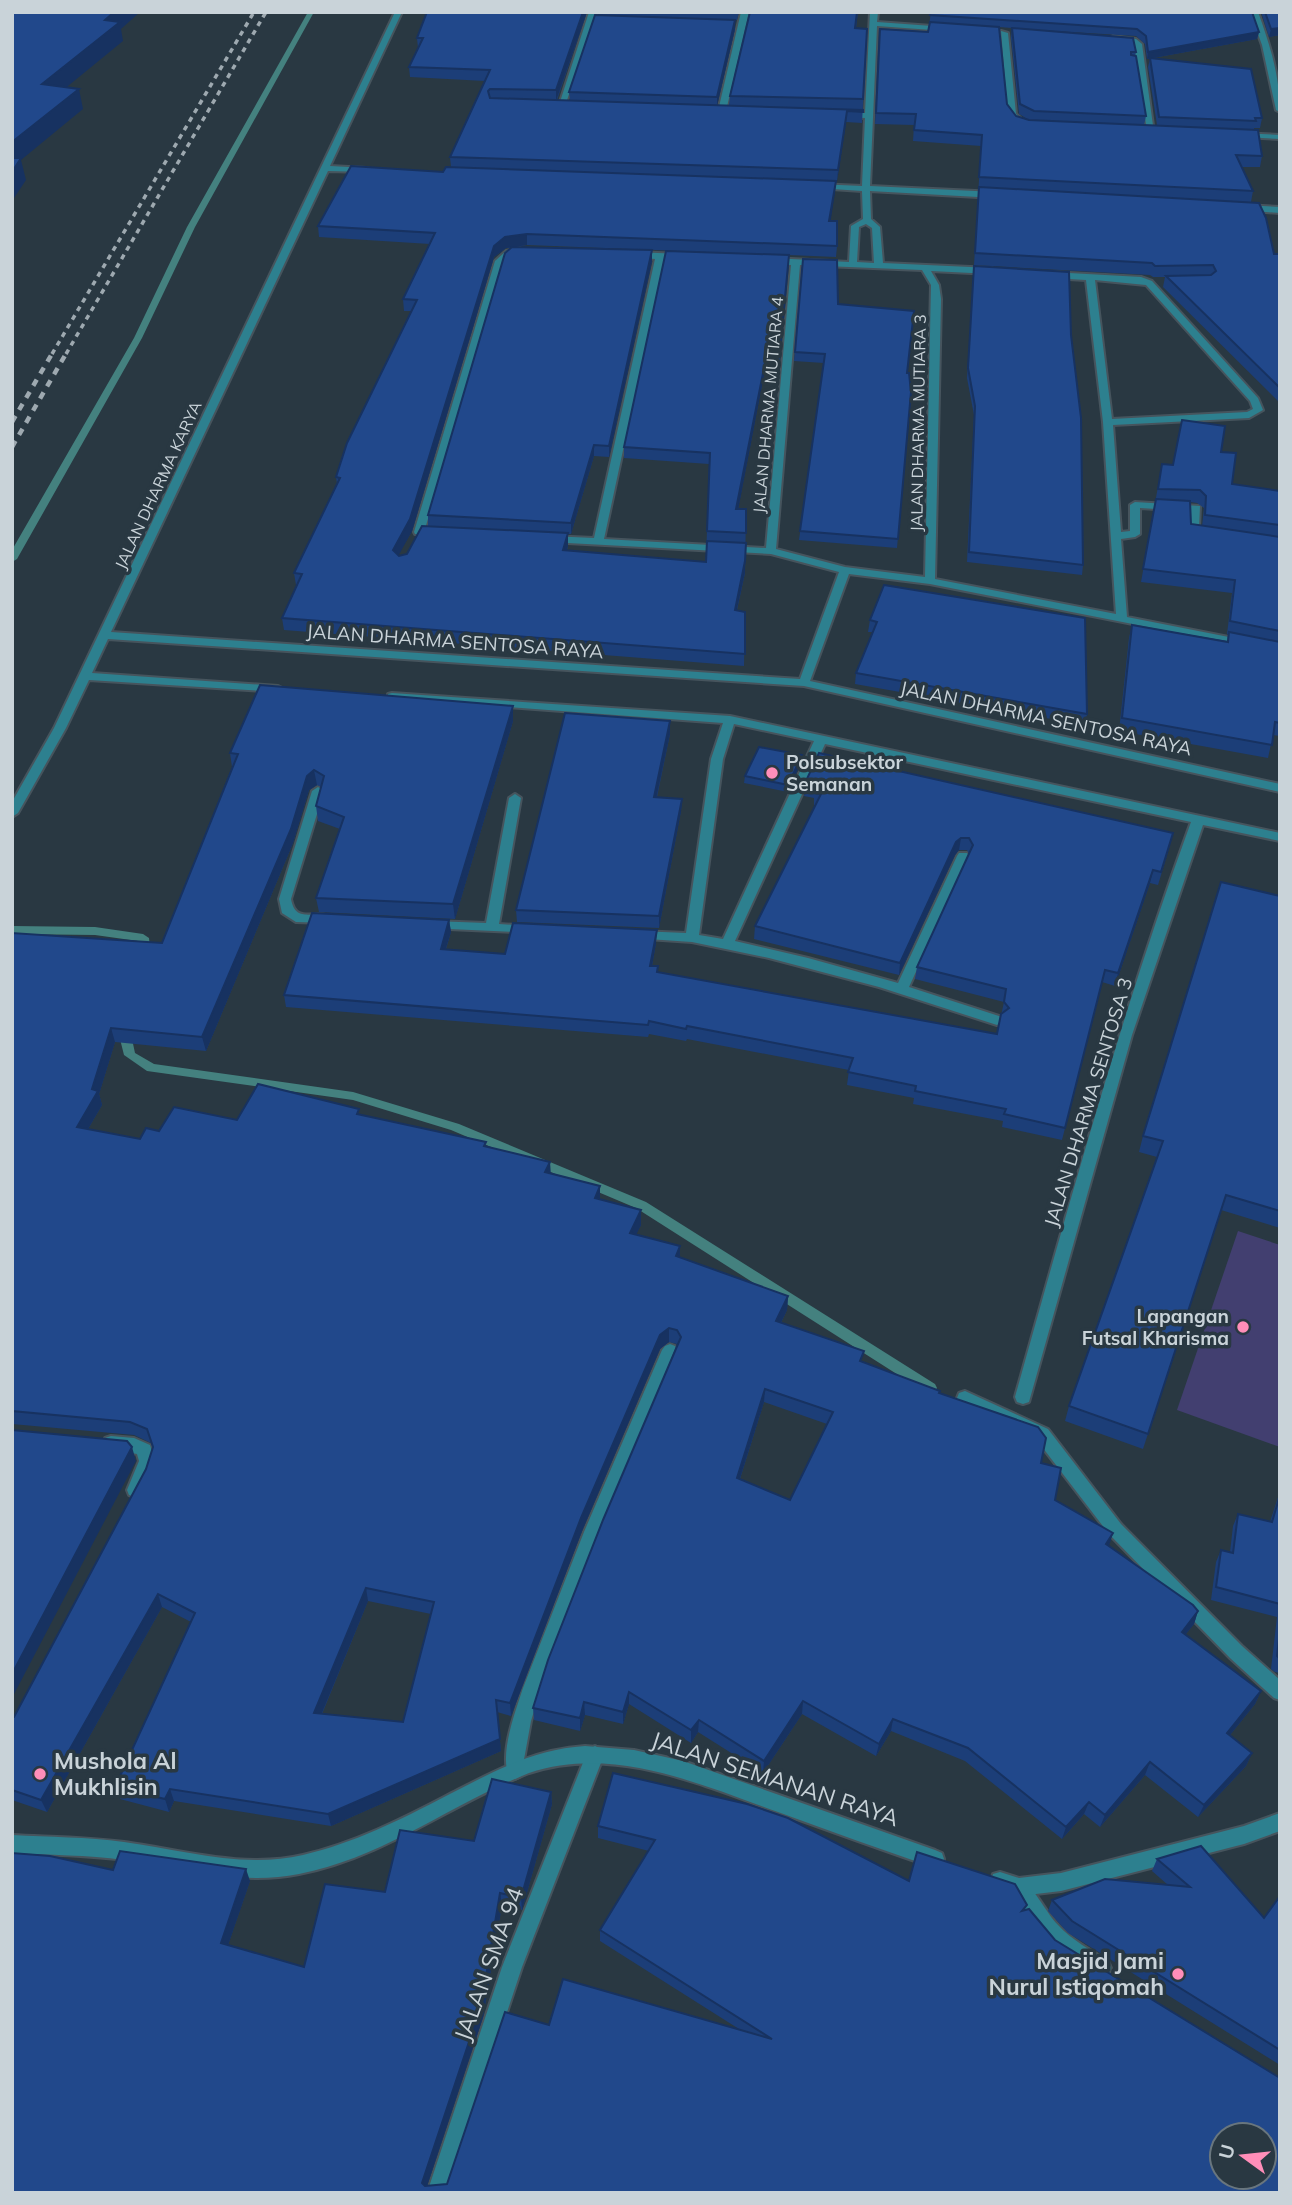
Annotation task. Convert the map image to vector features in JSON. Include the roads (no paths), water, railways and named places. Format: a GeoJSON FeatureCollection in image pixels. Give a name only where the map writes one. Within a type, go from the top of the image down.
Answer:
{"type":"FeatureCollection","features":[{"type":"Feature","properties":{"kind":"street","name":"JALAN DHARMA KARYA"},"geometry":{"type":"LineString","coordinates":[[12,813],[60,728],[399,12]]}},
{"type":"Feature","properties":{"kind":"street"},"geometry":{"type":"LineString","coordinates":[[722,111],[745,12]]}},
{"type":"Feature","properties":{"kind":"street"},"geometry":{"type":"LineString","coordinates":[[867,220],[866,187],[874,12]]}},
{"type":"Feature","properties":{"kind":"street"},"geometry":{"type":"LineString","coordinates":[[1254,12],[1266,45],[1280,110]]}},
{"type":"Feature","properties":{"kind":"street"},"geometry":{"type":"LineString","coordinates":[[561,106],[592,16],[605,20]]}},
{"type":"Feature","properties":{"kind":"street"},"geometry":{"type":"LineString","coordinates":[[727,24],[741,25]]}},
{"type":"Feature","properties":{"kind":"street"},"geometry":{"type":"LineString","coordinates":[[874,24],[953,29]]}},
{"type":"Feature","properties":{"kind":"street"},"geometry":{"type":"LineString","coordinates":[[991,32],[1017,34]]}},
{"type":"Feature","properties":{"kind":"street"},"geometry":{"type":"LineString","coordinates":[[1004,33],[1012,115],[1018,122],[1031,126]]}},
{"type":"Feature","properties":{"kind":"street"},"geometry":{"type":"LineString","coordinates":[[1109,38],[1127,39],[1138,44],[1151,131]]}},
{"type":"Feature","properties":{"kind":"street"},"geometry":{"type":"LineString","coordinates":[[1266,45],[1280,44]]}},
{"type":"Feature","properties":{"kind":"street"},"geometry":{"type":"LineString","coordinates":[[548,106],[575,106]]}},
{"type":"Feature","properties":{"kind":"street"},"geometry":{"type":"LineString","coordinates":[[709,111],[736,111]]}},
{"type":"Feature","properties":{"kind":"street"},"geometry":{"type":"LineString","coordinates":[[834,115],[870,116]]}},
{"type":"Feature","properties":{"kind":"street"},"geometry":{"type":"LineString","coordinates":[[1138,130],[1163,131]]}},
{"type":"Feature","properties":{"kind":"street"},"geometry":{"type":"LineString","coordinates":[[1235,135],[1280,136]]}},
{"type":"Feature","properties":{"kind":"street"},"geometry":{"type":"LineString","coordinates":[[326,168],[379,170]]}},
{"type":"Feature","properties":{"kind":"street"},"geometry":{"type":"LineString","coordinates":[[801,185],[1003,195]]}},
{"type":"Feature","properties":{"kind":"street"},"geometry":{"type":"LineString","coordinates":[[1238,208],[1280,210]]}},
{"type":"Feature","properties":{"kind":"street"},"geometry":{"type":"LineString","coordinates":[[853,263],[855,226],[867,220]]}},
{"type":"Feature","properties":{"kind":"street"},"geometry":{"type":"LineString","coordinates":[[867,220],[876,227],[879,265]]}},
{"type":"Feature","properties":{"kind":"street"},"geometry":{"type":"LineString","coordinates":[[414,542],[499,261],[509,253],[527,251]]}},
{"type":"Feature","properties":{"kind":"street"},"geometry":{"type":"LineString","coordinates":[[620,255],[688,258]]}},
{"type":"Feature","properties":{"kind":"street"},"geometry":{"type":"LineString","coordinates":[[598,542],[660,257]]}},
{"type":"Feature","properties":{"kind":"street"},"geometry":{"type":"LineString","coordinates":[[755,261],[853,263],[1008,272]]}},
{"type":"Feature","properties":{"kind":"street","name":"JALAN DHARMA MUTIARA 4"},"geometry":{"type":"LineString","coordinates":[[771,551],[796,262]]}},
{"type":"Feature","properties":{"kind":"street","name":"JALAN DHARMA MUTIARA 3"},"geometry":{"type":"LineString","coordinates":[[925,268],[935,285],[936,299],[930,581]]}},
{"type":"Feature","properties":{"kind":"street"},"geometry":{"type":"LineString","coordinates":[[1035,274],[1164,283]]}},
{"type":"Feature","properties":{"kind":"street"},"geometry":{"type":"LineString","coordinates":[[1090,277],[1108,422],[1122,620]]}},
{"type":"Feature","properties":{"kind":"street"},"geometry":{"type":"LineString","coordinates":[[1108,422],[1249,415],[1258,410],[1255,400],[1149,283]]}},
{"type":"Feature","properties":{"kind":"street"},"geometry":{"type":"LineString","coordinates":[[1116,536],[1135,534],[1135,505],[1196,508],[1194,532],[1218,535]]}},
{"type":"Feature","properties":{"kind":"street"},"geometry":{"type":"LineString","coordinates":[[419,532],[452,534]]}},
{"type":"Feature","properties":{"kind":"street"},"geometry":{"type":"LineString","coordinates":[[532,538],[771,551],[845,570],[930,581],[1280,650]]}},
{"type":"Feature","properties":{"kind":"street"},"geometry":{"type":"LineString","coordinates":[[804,683],[845,570]]}},
{"type":"Feature","properties":{"kind":"street","name":"JALAN DHARMA SENTOSA RAYA"},"geometry":{"type":"LineString","coordinates":[[103,635],[804,683],[1280,788]]}},
{"type":"Feature","properties":{"kind":"street"},"geometry":{"type":"LineString","coordinates":[[84,676],[286,689]]}},
{"type":"Feature","properties":{"kind":"street"},"geometry":{"type":"LineString","coordinates":[[383,696],[730,720],[1280,837]]}},
{"type":"Feature","properties":{"kind":"street"},"geometry":{"type":"LineString","coordinates":[[692,938],[717,759],[730,720]]}},
{"type":"Feature","properties":{"kind":"street"},"geometry":{"type":"LineString","coordinates":[[727,944],[820,741]]}},
{"type":"Feature","properties":{"kind":"street"},"geometry":{"type":"LineString","coordinates":[[318,791],[285,899],[287,910],[296,918],[338,920]]}},
{"type":"Feature","properties":{"kind":"street"},"geometry":{"type":"LineString","coordinates":[[492,928],[515,798]]}},
{"type":"Feature","properties":{"kind":"street","name":"JALAN DHARMA SENTOSA 3"},"geometry":{"type":"LineString","coordinates":[[1023,1397],[1089,1158],[1171,894],[1198,821]]}},
{"type":"Feature","properties":{"kind":"street"},"geometry":{"type":"LineString","coordinates":[[902,988],[963,856]]}},
{"type":"Feature","properties":{"kind":"street"},"geometry":{"type":"LineString","coordinates":[[422,925],[545,931]]}},
{"type":"Feature","properties":{"kind":"street"},"geometry":{"type":"LineString","coordinates":[[625,935],[692,938],[765,951],[902,988],[996,1020]]}},
{"type":"Feature","properties":{"kind":"street"},"geometry":{"type":"LineString","coordinates":[[515,1770],[515,1755],[532,1689],[575,1573],[670,1350]]}},
{"type":"Feature","properties":{"kind":"street"},"geometry":{"type":"LineString","coordinates":[[965,1398],[1042,1433],[1115,1529],[1236,1652],[1280,1692]]}},
{"type":"Feature","properties":{"kind":"street"},"geometry":{"type":"LineString","coordinates":[[95,1441],[134,1445],[144,1450],[147,1461],[129,1501]]}},
{"type":"Feature","properties":{"kind":"street","name":"JALAN SEMANAN RAYA"},"geometry":{"type":"LineString","coordinates":[[12,1844],[119,1850],[239,1867],[275,1869],[314,1861],[395,1831],[515,1770],[553,1758],[595,1755],[641,1759],[683,1770],[953,1865]]}},
{"type":"Feature","properties":{"kind":"street","name":"JALAN SMA 94"},"geometry":{"type":"LineString","coordinates":[[436,2193],[512,1967],[595,1755]]}},
{"type":"Feature","properties":{"kind":"street"},"geometry":{"type":"LineString","coordinates":[[979,1874],[1019,1887],[1060,1882],[1244,1835],[1280,1822]]}},
{"type":"Feature","properties":{"kind":"street"},"geometry":{"type":"LineString","coordinates":[[1019,1887],[1039,1921],[1059,1942],[1114,1977]]}},
{"type":"Feature","properties":{"kind":"waterway"},"geometry":{"type":"LineString","coordinates":[[12,559],[138,338],[191,227],[311,12]]}},
{"type":"Feature","properties":{"kind":"waterway"},"geometry":{"type":"LineString","coordinates":[[12,930],[95,931],[143,938],[145,957]]}},
{"type":"Feature","properties":{"kind":"waterway"},"geometry":{"type":"LineString","coordinates":[[128,1029],[126,1039],[130,1055],[151,1068],[353,1096],[455,1127],[641,1205],[930,1388]]}},
{"type":"Feature","properties":{"kind":"railway"},"geometry":{"type":"LineString","coordinates":[[52,354],[254,12]]}},
{"type":"Feature","properties":{"kind":"railway"},"geometry":{"type":"LineString","coordinates":[[66,354],[266,12]]}},
{"type":"Feature","properties":{"kind":"railway"},"geometry":{"type":"LineString","coordinates":[[12,422],[53,352]]}},
{"type":"Feature","properties":{"kind":"railway"},"geometry":{"type":"LineString","coordinates":[[12,447],[67,352]]}},
{"type":"Feature","properties":{"kind":"place","name":"Polsubsektor Semanan"},"geometry":{"type":"Point","coordinates":[772,773]}},
{"type":"Feature","properties":{"kind":"place","name":"Lapangan Futsal Kharisma"},"geometry":{"type":"Point","coordinates":[1243,1327]}},
{"type":"Feature","properties":{"kind":"place","name":"Mushola Al Mukhlisin"},"geometry":{"type":"Point","coordinates":[40,1774]}},
{"type":"Feature","properties":{"kind":"place","name":"Masjid Jami Nurul Istiqomah"},"geometry":{"type":"Point","coordinates":[1178,1974]}}]}
